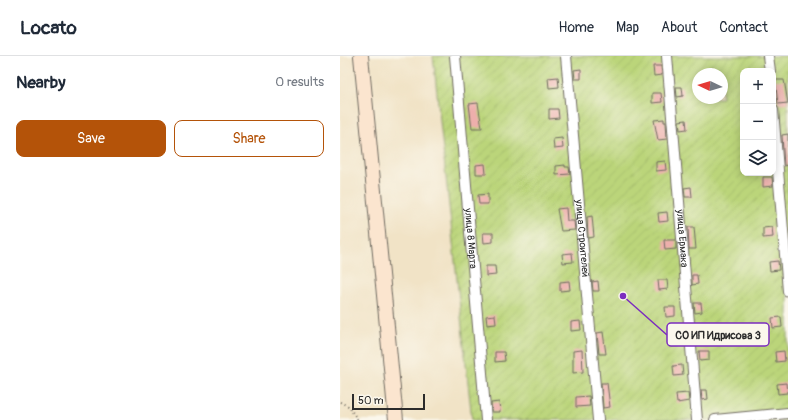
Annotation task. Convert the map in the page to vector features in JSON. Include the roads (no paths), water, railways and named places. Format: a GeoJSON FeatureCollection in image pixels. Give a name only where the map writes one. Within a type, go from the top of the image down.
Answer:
{"type":"FeatureCollection","features":[{"type":"Feature","properties":{"kind":"street"},"geometry":{"type":"LineString","coordinates":[[361,56],[396,420]]}},
{"type":"Feature","properties":{"kind":"street","name":"улица 8 Марта"},"geometry":{"type":"LineString","coordinates":[[455,56],[486,420]]}},
{"type":"Feature","properties":{"kind":"street","name":"улица Строителей"},"geometry":{"type":"LineString","coordinates":[[566,56],[598,420]]}},
{"type":"Feature","properties":{"kind":"street","name":"улица Ермака"},"geometry":{"type":"LineString","coordinates":[[667,56],[697,420]]}},
{"type":"Feature","properties":{"kind":"street"},"geometry":{"type":"LineString","coordinates":[[768,56],[770,68]]}},
{"type":"Feature","properties":{"kind":"street"},"geometry":{"type":"LineString","coordinates":[[776,140],[788,290]]}},
{"type":"Feature","properties":{"kind":"street"},"geometry":{"type":"LineString","coordinates":[[715,420],[788,413]]}},
{"type":"Feature","properties":{"kind":"place","name":"СО ИП Идрисова 3"},"geometry":{"type":"Point","coordinates":[623,296]}}]}
